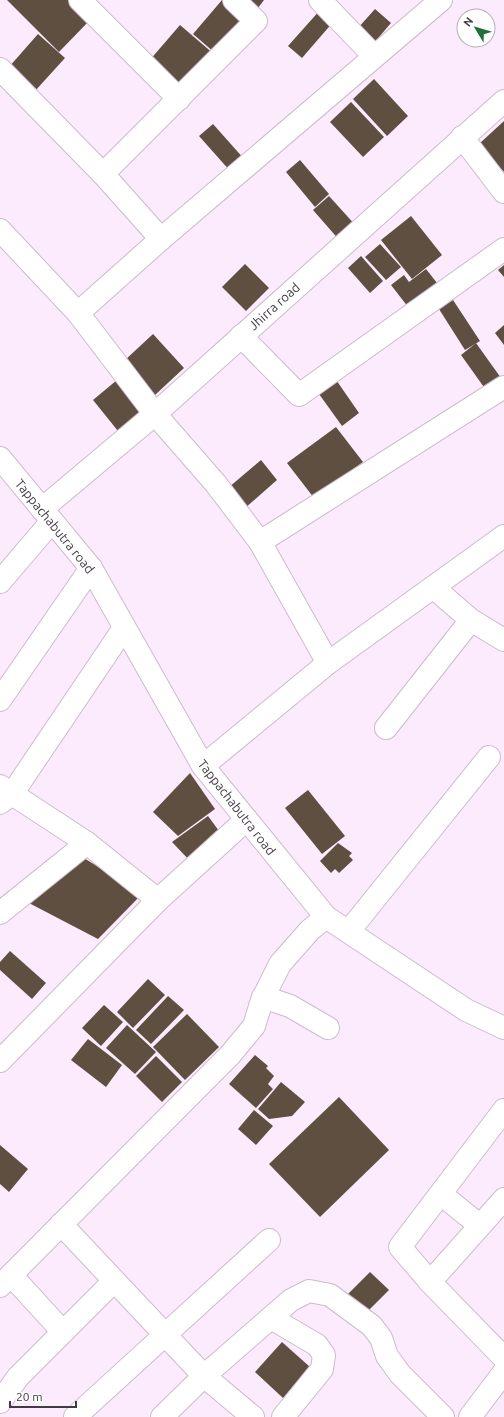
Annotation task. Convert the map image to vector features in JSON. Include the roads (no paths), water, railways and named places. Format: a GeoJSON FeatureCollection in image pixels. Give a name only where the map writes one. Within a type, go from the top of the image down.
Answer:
{"type":"FeatureCollection","features":[{"type":"Feature","properties":{"kind":"street"},"geometry":{"type":"LineString","coordinates":[[80,0],[179,99]]}},
{"type":"Feature","properties":{"kind":"street"},"geometry":{"type":"LineString","coordinates":[[103,174],[256,20],[234,0]]}},
{"type":"Feature","properties":{"kind":"street"},"geometry":{"type":"LineString","coordinates":[[320,0],[374,56]]}},
{"type":"Feature","properties":{"kind":"street"},"geometry":{"type":"LineString","coordinates":[[78,313],[161,239],[441,0]]}},
{"type":"Feature","properties":{"kind":"street"},"geometry":{"type":"LineString","coordinates":[[0,69],[103,174],[161,239]]}},
{"type":"Feature","properties":{"kind":"street","name":"Jhirra road"},"geometry":{"type":"LineString","coordinates":[[0,582],[47,515],[241,336],[504,101]]}},
{"type":"Feature","properties":{"kind":"street"},"geometry":{"type":"LineString","coordinates":[[462,138],[504,192]]}},
{"type":"Feature","properties":{"kind":"street"},"geometry":{"type":"LineString","coordinates":[[0,230],[78,313],[155,414],[216,484],[260,542],[328,662]]}},
{"type":"Feature","properties":{"kind":"street"},"geometry":{"type":"LineString","coordinates":[[241,336],[299,395],[504,249]]}},
{"type":"Feature","properties":{"kind":"street"},"geometry":{"type":"LineString","coordinates":[[260,542],[504,387]]}},
{"type":"Feature","properties":{"kind":"street","name":"Tappachabutra road"},"geometry":{"type":"LineString","coordinates":[[0,458],[91,568],[204,766],[246,820],[326,917],[466,1010],[504,1028]]}},
{"type":"Feature","properties":{"kind":"street"},"geometry":{"type":"LineString","coordinates":[[204,766],[328,662],[434,588],[504,536]]}},
{"type":"Feature","properties":{"kind":"street"},"geometry":{"type":"LineString","coordinates":[[0,700],[91,568]]}},
{"type":"Feature","properties":{"kind":"street"},"geometry":{"type":"LineString","coordinates":[[434,588],[471,620],[504,640]]}},
{"type":"Feature","properties":{"kind":"street"},"geometry":{"type":"LineString","coordinates":[[386,728],[471,620]]}},
{"type":"Feature","properties":{"kind":"street"},"geometry":{"type":"LineString","coordinates":[[124,628],[4,794],[87,843],[158,900]]}},
{"type":"Feature","properties":{"kind":"street"},"geometry":{"type":"LineString","coordinates":[[349,931],[489,757]]}},
{"type":"Feature","properties":{"kind":"street"},"geometry":{"type":"LineString","coordinates":[[0,1061],[158,900],[246,820]]}},
{"type":"Feature","properties":{"kind":"street"},"geometry":{"type":"LineString","coordinates":[[0,913],[87,843]]}},
{"type":"Feature","properties":{"kind":"street"},"geometry":{"type":"LineString","coordinates":[[63,1332],[6,1281],[230,1055],[254,1026],[264,997],[280,964],[310,930],[326,917]]}},
{"type":"Feature","properties":{"kind":"street"},"geometry":{"type":"LineString","coordinates":[[264,997],[290,1006],[328,1028]]}},
{"type":"Feature","properties":{"kind":"street"},"geometry":{"type":"LineString","coordinates":[[504,1110],[400,1247],[430,1282],[504,1358]]}},
{"type":"Feature","properties":{"kind":"street"},"geometry":{"type":"LineString","coordinates":[[441,1194],[480,1225]]}},
{"type":"Feature","properties":{"kind":"street"},"geometry":{"type":"LineString","coordinates":[[430,1282],[504,1199]]}},
{"type":"Feature","properties":{"kind":"street"},"geometry":{"type":"LineString","coordinates":[[61,1224],[204,1376],[248,1415]]}},
{"type":"Feature","properties":{"kind":"street"},"geometry":{"type":"LineString","coordinates":[[75,1417],[269,1240]]}},
{"type":"Feature","properties":{"kind":"street"},"geometry":{"type":"LineString","coordinates":[[0,1402],[18,1377],[114,1281]]}},
{"type":"Feature","properties":{"kind":"street"},"geometry":{"type":"LineString","coordinates":[[162,1417],[204,1376],[291,1300],[309,1291],[330,1295],[372,1326],[381,1338],[387,1356],[400,1374],[444,1417]]}},
{"type":"Feature","properties":{"kind":"street"},"geometry":{"type":"LineString","coordinates":[[271,1318],[317,1345],[324,1355],[322,1369],[283,1417]]}},
{"type":"Feature","properties":{"kind":"street"},"geometry":{"type":"LineString","coordinates":[[470,1417],[504,1372]]}}]}
